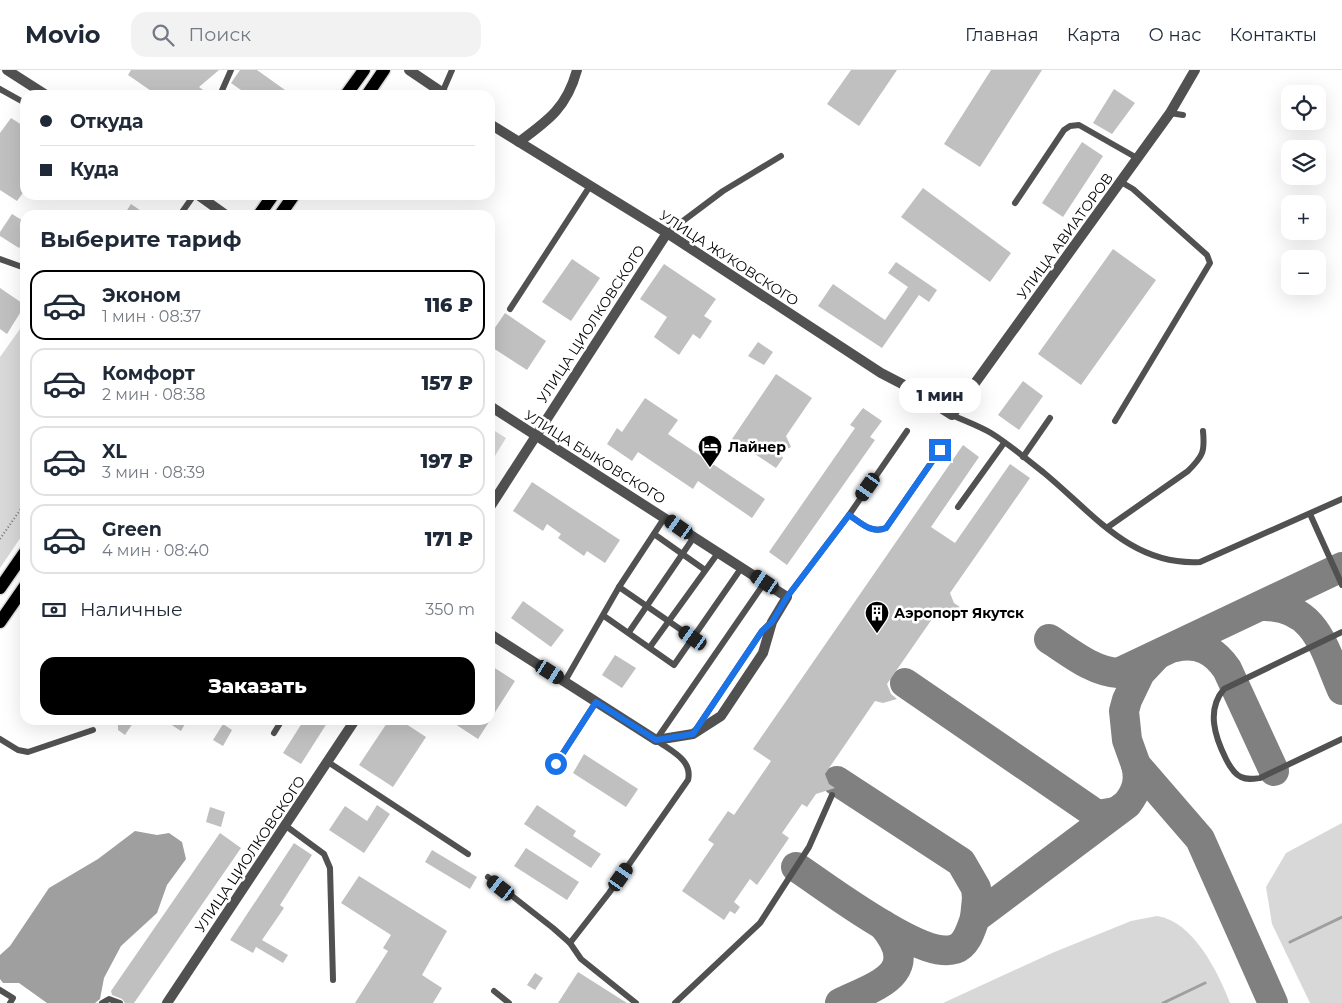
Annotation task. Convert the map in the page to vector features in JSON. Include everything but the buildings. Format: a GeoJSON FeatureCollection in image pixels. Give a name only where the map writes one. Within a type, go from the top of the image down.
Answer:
{"type":"FeatureCollection","features":[{"type":"Feature","properties":{"kind":"main road"},"geometry":{"type":"LineString","coordinates":[[350,90],[364,70]]}},
{"type":"Feature","properties":{"kind":"main road"},"geometry":{"type":"LineString","coordinates":[[370,90],[384,70]]}},
{"type":"Feature","properties":{"kind":"main road"},"geometry":{"type":"LineString","coordinates":[[0,588],[20,559]]}},
{"type":"Feature","properties":{"kind":"main road"},"geometry":{"type":"LineString","coordinates":[[0,622],[20,593]]}},
{"type":"Feature","properties":{"kind":"street"},"geometry":{"type":"LineString","coordinates":[[7,70],[38,90]]}},
{"type":"Feature","properties":{"kind":"street"},"geometry":{"type":"LineString","coordinates":[[409,70],[438,90]]}},
{"type":"Feature","properties":{"kind":"street"},"geometry":{"type":"LineString","coordinates":[[519,142],[558,111],[566,100],[577,70]]}},
{"type":"Feature","properties":{"kind":"street","name":"УЛИЦА АВИАТОРОВ"},"geometry":{"type":"LineString","coordinates":[[952,415],[1170,113],[1195,70]]}},
{"type":"Feature","properties":{"kind":"street","name":"УЛИЦА ЖУКОВСКОГО"},"geometry":{"type":"LineString","coordinates":[[495,127],[668,233],[882,373],[952,415]]}},
{"type":"Feature","properties":{"kind":"street"},"geometry":{"type":"LineString","coordinates":[[204,200],[218,210]]}},
{"type":"Feature","properties":{"kind":"street","name":"УЛИЦА ЦИОЛКОВСКОГО"},"geometry":{"type":"LineString","coordinates":[[495,499],[668,233]]}},
{"type":"Feature","properties":{"kind":"street","name":"УЛИЦА БЫКОВСКОГО"},"geometry":{"type":"LineString","coordinates":[[495,409],[787,597]]}},
{"type":"Feature","properties":{"kind":"street"},"geometry":{"type":"LineString","coordinates":[[495,637],[656,740],[693,734],[721,716],[763,654],[772,622],[787,597]]}},
{"type":"Feature","properties":{"kind":"street","name":"УЛИЦА ЦИОЛКОВСКОГО"},"geometry":{"type":"LineString","coordinates":[[167,1003],[352,725]]}},
{"type":"Feature","properties":{"kind":"lane"},"geometry":{"type":"LineString","coordinates":[[222,90],[231,70]]}},
{"type":"Feature","properties":{"kind":"lane"},"geometry":{"type":"LineString","coordinates":[[445,90],[452,70]]}},
{"type":"Feature","properties":{"kind":"lane"},"geometry":{"type":"LineString","coordinates":[[0,89],[20,100]]}},
{"type":"Feature","properties":{"kind":"lane"},"geometry":{"type":"LineString","coordinates":[[1170,113],[1183,115]]}},
{"type":"Feature","properties":{"kind":"lane"},"geometry":{"type":"LineString","coordinates":[[1016,203],[1064,130],[1070,126],[1079,125],[1137,158]]}},
{"type":"Feature","properties":{"kind":"lane"},"geometry":{"type":"LineString","coordinates":[[668,233],[723,191],[781,156]]}},
{"type":"Feature","properties":{"kind":"lane"},"geometry":{"type":"LineString","coordinates":[[1115,421],[1210,263],[1208,255],[1133,189],[1121,182]]}},
{"type":"Feature","properties":{"kind":"lane"},"geometry":{"type":"LineString","coordinates":[[510,308],[590,186]]}},
{"type":"Feature","properties":{"kind":"lane"},"geometry":{"type":"LineString","coordinates":[[184,210],[192,200]]}},
{"type":"Feature","properties":{"kind":"lane"},"geometry":{"type":"LineString","coordinates":[[0,259],[20,266]]}},
{"type":"Feature","properties":{"kind":"lane"},"geometry":{"type":"LineString","coordinates":[[952,415],[990,432],[1023,457],[1127,544],[1142,553],[1162,560],[1181,564],[1200,562],[1342,499]]}},
{"type":"Feature","properties":{"kind":"lane"},"geometry":{"type":"LineString","coordinates":[[1023,457],[1050,418]]}},
{"type":"Feature","properties":{"kind":"lane"},"geometry":{"type":"LineString","coordinates":[[787,597],[849,515],[907,430]]}},
{"type":"Feature","properties":{"kind":"lane"},"geometry":{"type":"LineString","coordinates":[[1108,527],[1193,466],[1205,449],[1203,431]]}},
{"type":"Feature","properties":{"kind":"lane"},"geometry":{"type":"LineString","coordinates":[[958,507],[1004,443]]}},
{"type":"Feature","properties":{"kind":"lane"},"geometry":{"type":"LineString","coordinates":[[849,515],[869,529],[879,531],[886,528],[940,450]]}},
{"type":"Feature","properties":{"kind":"lane"},"geometry":{"type":"LineString","coordinates":[[1310,514],[1342,585]]}},
{"type":"Feature","properties":{"kind":"lane"},"geometry":{"type":"LineString","coordinates":[[565,681],[619,587],[665,517]]}},
{"type":"Feature","properties":{"kind":"lane"},"geometry":{"type":"LineString","coordinates":[[654,534],[705,570]]}},
{"type":"Feature","properties":{"kind":"lane"},"geometry":{"type":"LineString","coordinates":[[629,632],[694,537]]}},
{"type":"Feature","properties":{"kind":"lane"},"geometry":{"type":"LineString","coordinates":[[650,647],[718,553]]}},
{"type":"Feature","properties":{"kind":"lane"},"geometry":{"type":"LineString","coordinates":[[604,616],[674,665],[742,567]]}},
{"type":"Feature","properties":{"kind":"lane"},"geometry":{"type":"LineString","coordinates":[[570,944],[610,893],[688,780],[690,772],[687,764],[656,740],[765,582]]}},
{"type":"Feature","properties":{"kind":"lane"},"geometry":{"type":"LineString","coordinates":[[619,587],[693,638]]}},
{"type":"Feature","properties":{"kind":"lane"},"geometry":{"type":"LineString","coordinates":[[693,734],[762,631],[772,622]]}},
{"type":"Feature","properties":{"kind":"lane"},"geometry":{"type":"LineString","coordinates":[[1342,632],[1224,689],[1217,697],[1214,716],[1214,730],[1230,767],[1239,776],[1250,779],[1260,778],[1342,738]]}},
{"type":"Feature","properties":{"kind":"lane"},"geometry":{"type":"LineString","coordinates":[[556,764],[596,702]]}},
{"type":"Feature","properties":{"kind":"lane"},"geometry":{"type":"LineString","coordinates":[[274,733],[279,725]]}},
{"type":"Feature","properties":{"kind":"lane"},"geometry":{"type":"LineString","coordinates":[[0,739],[18,750],[28,752],[93,730]]}},
{"type":"Feature","properties":{"kind":"lane"},"geometry":{"type":"LineString","coordinates":[[328,762],[468,854]]}},
{"type":"Feature","properties":{"kind":"lane"},"geometry":{"type":"LineString","coordinates":[[675,1003],[760,923],[809,847],[832,795]]}},
{"type":"Feature","properties":{"kind":"lane"},"geometry":{"type":"LineString","coordinates":[[286,826],[324,854],[330,868],[332,886],[333,980]]}},
{"type":"Feature","properties":{"kind":"lane"},"geometry":{"type":"LineString","coordinates":[[488,877],[570,944],[581,959],[636,1003]]}},
{"type":"Feature","properties":{"kind":"lane"},"geometry":{"type":"LineString","coordinates":[[0,990],[13,998],[10,1003]]}},
{"type":"Feature","properties":{"kind":"lane"},"geometry":{"type":"LineString","coordinates":[[494,991],[509,1003]]}},
{"type":"Feature","properties":{"kind":"lane"},"geometry":{"type":"LineString","coordinates":[[102,1003],[109,999],[120,1003]]}},
{"type":"Feature","properties":{"kind":"path"},"geometry":{"type":"LineString","coordinates":[[0,539],[20,510]]}},
{"type":"Feature","properties":{"kind":"shaded area"},"geometry":{"type":"Polygon","coordinates":[[[20,329],[20,538],[0,568],[0,357],[20,329]]]}},
{"type":"Feature","properties":{"kind":"shaded area"},"geometry":{"type":"Polygon","coordinates":[[[495,431],[506,438],[495,456],[495,431]]]}},
{"type":"Feature","properties":{"kind":"shaded area"},"geometry":{"type":"Polygon","coordinates":[[[1342,823],[1342,1003],[1310,1003],[1272,924],[1266,887],[1286,853],[1342,823]]]}},
{"type":"Feature","properties":{"kind":"shaded area"},"geometry":{"type":"Polygon","coordinates":[[[135,831],[157,835],[169,833],[182,842],[186,859],[167,885],[157,913],[121,946],[104,978],[100,999],[95,1003],[47,1003],[19,983],[3,983],[0,979],[0,955],[10,946],[49,888],[98,859],[135,831]]]}},
{"type":"Feature","properties":{"kind":"shaded area"},"geometry":{"type":"Polygon","coordinates":[[[1157,916],[1170,920],[1182,927],[1193,938],[1219,977],[1230,1003],[943,1003],[1052,953],[1131,921],[1157,916]]]}},
{"type":"Feature","properties":{"kind":"waterway"},"geometry":{"type":"LineString","coordinates":[[1290,942],[1342,917]]}},
{"type":"Feature","properties":{"kind":"waterway"},"geometry":{"type":"LineString","coordinates":[[1163,1003],[1205,983]]}},
{"type":"Feature","properties":{"kind":"taxiway"},"geometry":{"type":"LineString","coordinates":[[1049,639],[1099,669],[1118,673],[1342,567]]}},
{"type":"Feature","properties":{"kind":"taxiway"},"geometry":{"type":"LineString","coordinates":[[1261,606],[1280,607],[1306,621],[1323,645],[1342,690]]}},
{"type":"Feature","properties":{"kind":"taxiway"},"geometry":{"type":"LineString","coordinates":[[1175,647],[1191,646],[1205,649],[1222,662],[1274,771]]}},
{"type":"Feature","properties":{"kind":"taxiway"},"geometry":{"type":"LineString","coordinates":[[1155,657],[1140,673],[1127,700],[1124,711],[1127,740],[1136,765],[1200,839],[1273,1003]]}},
{"type":"Feature","properties":{"kind":"taxiway"},"geometry":{"type":"LineString","coordinates":[[905,683],[1093,812],[1098,815],[1115,812]]}},
{"type":"Feature","properties":{"kind":"taxiway"},"geometry":{"type":"LineString","coordinates":[[796,867],[874,920],[898,933],[920,944],[940,950],[955,949],[966,940],[975,918],[1127,804],[1137,785],[1136,765]]}},
{"type":"Feature","properties":{"kind":"taxiway"},"geometry":{"type":"LineString","coordinates":[[837,781],[961,862],[976,888],[975,918]]}},
{"type":"Feature","properties":{"kind":"taxiway"},"geometry":{"type":"LineString","coordinates":[[840,1003],[881,983],[891,975],[897,966],[898,955],[894,941],[883,925]]}},
{"type":"Feature","properties":{"kind":"place","name":"Лайнер"},"geometry":{"type":"Point","coordinates":[710,468]}},
{"type":"Feature","properties":{"kind":"place","name":"Аэропорт Якутск"},"geometry":{"type":"Point","coordinates":[877,634]}},
{"type":"Feature","properties":{"kind":"route"},"geometry":{"type":"LineString","coordinates":[[556,764],[596,702],[656,740],[693,734],[762,631],[772,622],[787,597],[849,515],[869,529],[879,531],[886,528],[940,450]]}}]}
